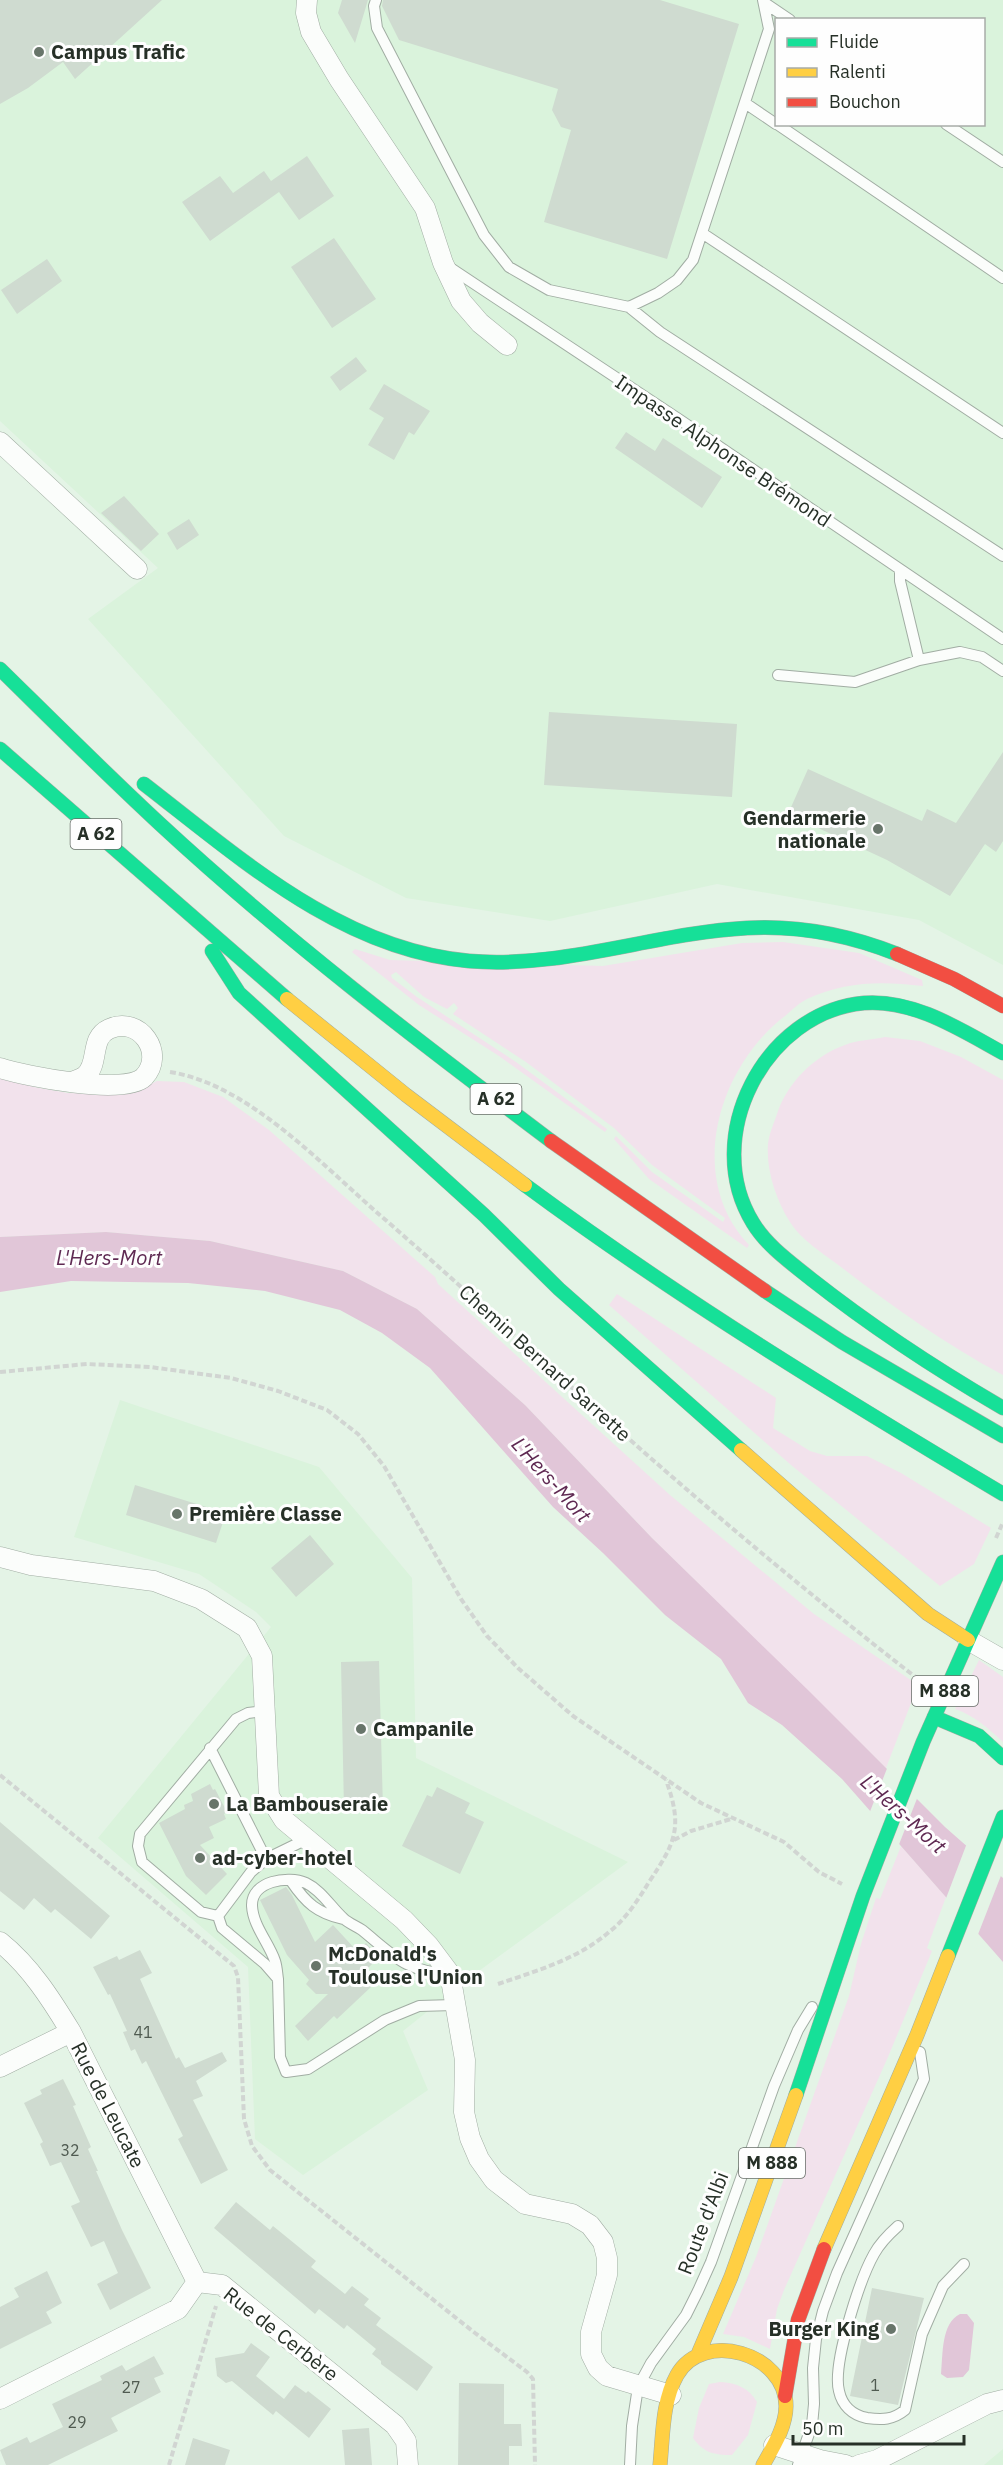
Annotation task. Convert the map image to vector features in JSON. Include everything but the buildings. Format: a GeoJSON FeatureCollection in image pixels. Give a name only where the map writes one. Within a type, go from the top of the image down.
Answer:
{"type":"FeatureCollection","features":[{"type":"Feature","properties":{"kind":"main road","name":"A 62"},"geometry":{"type":"LineString","coordinates":[[0,669],[159,824],[273,923],[400,1027],[568,1154],[842,1342],[1003,1436]]}},
{"type":"Feature","properties":{"kind":"main road"},"geometry":{"type":"LineString","coordinates":[[35,702],[111,759]]}},
{"type":"Feature","properties":{"kind":"main road","name":"A 62"},"geometry":{"type":"LineString","coordinates":[[0,749],[191,919],[358,1058],[546,1201],[810,1378],[1003,1494]]}},
{"type":"Feature","properties":{"kind":"main road"},"geometry":{"type":"LineString","coordinates":[[130,773],[258,872],[316,909],[374,939],[423,953],[473,961],[519,963],[571,957],[701,933],[794,928],[841,935],[884,947],[1003,1006]]}},
{"type":"Feature","properties":{"kind":"main road"},"geometry":{"type":"LineString","coordinates":[[191,919],[240,993],[484,1215],[559,1289],[621,1345],[920,1607],[948,1629],[968,1640]]}},
{"type":"Feature","properties":{"kind":"main road"},"geometry":{"type":"LineString","coordinates":[[1003,1053],[945,1022],[904,1006],[865,1002],[832,1009],[802,1026],[776,1046],[752,1082],[738,1115],[733,1150],[739,1186],[748,1215],[762,1236],[852,1312],[930,1365],[1003,1408]]}},
{"type":"Feature","properties":{"kind":"main road","name":"Route d'Albi"},"geometry":{"type":"LineString","coordinates":[[664,2462],[665,2415],[671,2395],[686,2363],[699,2352],[731,2277],[782,2137],[867,1884],[923,1742],[1003,1562]]}},
{"type":"Feature","properties":{"kind":"main road"},"geometry":{"type":"LineString","coordinates":[[934,1718],[979,1736],[1002,1755]]}},
{"type":"Feature","properties":{"kind":"main road"},"geometry":{"type":"LineString","coordinates":[[763,2465],[774,2445],[783,2418],[798,2320],[817,2264],[917,2035],[1003,1819]]}},
{"type":"Feature","properties":{"kind":"main road"},"geometry":{"type":"LineString","coordinates":[[699,2352],[733,2351],[754,2358],[776,2378],[785,2396]]}},
{"type":"Feature","properties":{"kind":"street"},"geometry":{"type":"LineString","coordinates":[[307,0],[306,13],[311,32],[339,79],[425,207],[443,263],[461,301],[480,324],[507,345]]}},
{"type":"Feature","properties":{"kind":"street"},"geometry":{"type":"LineString","coordinates":[[0,442],[137,569]]}},
{"type":"Feature","properties":{"kind":"street"},"geometry":{"type":"LineString","coordinates":[[0,1068],[72,1082],[134,1083],[144,1077],[150,1068],[152,1059],[147,1040],[140,1031],[129,1026],[119,1026],[108,1030],[100,1036],[95,1048],[92,1068],[86,1076],[72,1082]]}},
{"type":"Feature","properties":{"kind":"street"},"geometry":{"type":"LineString","coordinates":[[0,1557],[31,1565],[154,1581],[201,1599],[247,1628],[262,1656],[269,1796],[284,1820],[404,1920],[429,1946],[450,1974],[465,2060],[464,2112],[470,2138],[479,2159],[494,2180],[525,2204],[572,2214],[590,2225],[603,2242],[607,2258],[607,2274],[591,2332],[591,2354],[598,2368],[607,2376],[671,2395]]}},
{"type":"Feature","properties":{"kind":"street"},"geometry":{"type":"LineString","coordinates":[[968,1640],[1003,1660]]}},
{"type":"Feature","properties":{"kind":"street","name":"Rue de Leucate"},"geometry":{"type":"LineString","coordinates":[[0,1942],[11,1951],[48,1993],[71,2032],[197,2282]]}},
{"type":"Feature","properties":{"kind":"street"},"geometry":{"type":"LineString","coordinates":[[0,2067],[71,2032]]}},
{"type":"Feature","properties":{"kind":"street","name":"Rue de Cerbère"},"geometry":{"type":"LineString","coordinates":[[0,2399],[178,2309],[197,2282],[222,2285],[395,2425],[406,2441],[408,2465]]}},
{"type":"Feature","properties":{"kind":"street"},"geometry":{"type":"LineString","coordinates":[[859,2465],[877,2460],[987,2404],[1003,2400]]}},
{"type":"Feature","properties":{"kind":"street"},"geometry":{"type":"LineString","coordinates":[[774,2445],[800,2460],[820,2460],[846,2465]]}},
{"type":"Feature","properties":{"kind":"lane"},"geometry":{"type":"LineString","coordinates":[[376,0],[374,6],[377,28],[484,235],[509,267],[549,290],[629,307],[660,332],[1003,556]]}},
{"type":"Feature","properties":{"kind":"lane"},"geometry":{"type":"LineString","coordinates":[[629,307],[658,293],[677,280],[693,260],[770,29],[764,2]]}},
{"type":"Feature","properties":{"kind":"lane"},"geometry":{"type":"LineString","coordinates":[[764,2],[787,18]]}},
{"type":"Feature","properties":{"kind":"lane"},"geometry":{"type":"LineString","coordinates":[[745,103],[775,123]]}},
{"type":"Feature","properties":{"kind":"lane"},"geometry":{"type":"LineString","coordinates":[[780,126],[1003,278]]}},
{"type":"Feature","properties":{"kind":"lane"},"geometry":{"type":"LineString","coordinates":[[949,126],[1003,162]]}},
{"type":"Feature","properties":{"kind":"lane"},"geometry":{"type":"LineString","coordinates":[[702,233],[1003,433]]}},
{"type":"Feature","properties":{"kind":"lane","name":"Impasse Alphonse Brémond"},"geometry":{"type":"LineString","coordinates":[[443,263],[1003,639]]}},
{"type":"Feature","properties":{"kind":"lane"},"geometry":{"type":"LineString","coordinates":[[900,571],[900,581],[919,660]]}},
{"type":"Feature","properties":{"kind":"lane"},"geometry":{"type":"LineString","coordinates":[[778,675],[855,682],[919,660],[960,652],[982,657],[1003,671]]}},
{"type":"Feature","properties":{"kind":"lane"},"geometry":{"type":"LineString","coordinates":[[218,1917],[201,1912],[141,1862],[138,1846],[140,1834],[210,1748],[237,1719],[248,1713],[264,1711]]}},
{"type":"Feature","properties":{"kind":"lane"},"geometry":{"type":"LineString","coordinates":[[210,1748],[266,1859]]}},
{"type":"Feature","properties":{"kind":"lane"},"geometry":{"type":"LineString","coordinates":[[218,1917],[252,1872],[266,1859],[307,1839]]}},
{"type":"Feature","properties":{"kind":"lane"},"geometry":{"type":"LineString","coordinates":[[450,1974],[428,1973],[407,1966],[344,1919],[308,1883],[291,1881],[264,1885],[255,1892],[252,1905],[254,1917],[276,1963],[280,2056],[286,2072],[308,2069],[385,2020],[419,2006],[454,2005]]}},
{"type":"Feature","properties":{"kind":"lane"},"geometry":{"type":"LineString","coordinates":[[218,1917],[222,1928],[265,1964],[278,1979]]}},
{"type":"Feature","properties":{"kind":"lane","name":"Route d'Albi"},"geometry":{"type":"LineString","coordinates":[[638,2387],[651,2363],[686,2315],[698,2291],[711,2262],[774,2086],[798,2030],[837,1970]]}},
{"type":"Feature","properties":{"kind":"lane"},"geometry":{"type":"LineString","coordinates":[[800,2460],[812,2425],[813,2368],[816,2339],[823,2311],[837,2273],[924,2079],[917,2035]]}},
{"type":"Feature","properties":{"kind":"lane"},"geometry":{"type":"LineString","coordinates":[[898,2226],[874,2253],[852,2306],[838,2383],[843,2403],[852,2413],[887,2420],[897,2417],[905,2410],[922,2334],[943,2286],[964,2264]]}},
{"type":"Feature","properties":{"kind":"lane"},"geometry":{"type":"LineString","coordinates":[[630,2465],[632,2426],[638,2387]]}},
{"type":"Feature","properties":{"kind":"path","name":"Chemin Bernard Sarrette"},"geometry":{"type":"LineString","coordinates":[[150,1068],[187,1075],[211,1083],[235,1095],[274,1122],[405,1236],[654,1461],[810,1594],[927,1686]]}},
{"type":"Feature","properties":{"kind":"path"},"geometry":{"type":"LineString","coordinates":[[0,1372],[87,1364],[150,1367],[231,1378],[278,1391],[327,1410],[358,1434],[384,1466],[460,1599],[487,1636],[518,1668],[573,1716],[701,1803],[784,1842],[819,1872],[845,1886]]}},
{"type":"Feature","properties":{"kind":"path"},"geometry":{"type":"LineString","coordinates":[[0,1774],[234,1966],[237,1977],[244,2119],[252,2146],[270,2169],[475,2333],[528,2372],[533,2379],[535,2465]]}},
{"type":"Feature","properties":{"kind":"path"},"geometry":{"type":"LineString","coordinates":[[498,1984],[545,1968],[587,1948],[610,1932],[636,1902],[664,1860],[674,1840],[676,1823],[672,1797],[666,1779]]}},
{"type":"Feature","properties":{"kind":"path"},"geometry":{"type":"LineString","coordinates":[[674,1840],[692,1831],[732,1819]]}},
{"type":"Feature","properties":{"kind":"path"},"geometry":{"type":"LineString","coordinates":[[169,2465],[222,2285]]}},
{"type":"Feature","properties":{"kind":"shaded area"},"geometry":{"type":"Polygon","coordinates":[[[0,0],[1003,0],[1003,965],[919,920],[717,884],[550,921],[406,898],[284,836],[88,619],[158,568],[0,421],[0,0]]]}},
{"type":"Feature","properties":{"kind":"shaded area"},"geometry":{"type":"Polygon","coordinates":[[[783,942],[859,953],[922,980],[923,986],[893,983],[864,984],[835,989],[807,999],[762,1038],[742,1064],[727,1093],[718,1124],[715,1157],[718,1188],[729,1218],[749,1245],[747,1248],[649,1179],[614,1139],[616,1136],[652,1172],[723,1222],[725,1218],[652,1165],[614,1128],[526,1062],[453,1014],[458,1008],[454,1003],[447,1009],[424,997],[396,972],[391,975],[417,997],[516,1062],[607,1129],[605,1132],[499,1056],[419,1005],[352,952],[355,949],[390,960],[603,966],[742,943],[783,942]]]}},
{"type":"Feature","properties":{"kind":"shaded area"},"geometry":{"type":"Polygon","coordinates":[[[885,1037],[920,1041],[961,1057],[1003,1080],[1003,1375],[920,1324],[813,1246],[795,1229],[776,1195],[770,1174],[768,1144],[770,1132],[787,1092],[812,1063],[823,1056],[854,1042],[885,1037]]]}},
{"type":"Feature","properties":{"kind":"shaded area"},"geometry":{"type":"Polygon","coordinates":[[[0,1074],[34,1087],[68,1093],[113,1094],[139,1090],[157,1081],[184,1082],[223,1097],[269,1130],[435,1277],[438,1284],[670,1495],[814,1614],[918,1685],[886,1768],[652,1538],[525,1405],[417,1309],[343,1271],[210,1241],[106,1232],[0,1237],[0,1074]]]}},
{"type":"Feature","properties":{"kind":"shaded area"},"geometry":{"type":"Polygon","coordinates":[[[617,1294],[776,1398],[773,1428],[810,1451],[827,1456],[867,1456],[901,1473],[991,1528],[974,1564],[940,1586],[791,1465],[609,1305],[617,1294]]]}},
{"type":"Feature","properties":{"kind":"shaded area"},"geometry":{"type":"Polygon","coordinates":[[[120,1400],[319,1467],[412,1578],[416,1758],[628,1862],[472,1976],[403,2031],[428,2090],[303,2175],[255,2139],[248,1967],[98,1838],[271,1627],[256,1612],[199,1574],[74,1537],[120,1400]]]}},
{"type":"Feature","properties":{"kind":"shaded area"},"geometry":{"type":"Polygon","coordinates":[[[979,1660],[1003,1677],[1003,1742],[975,1719],[955,1709],[979,1660]]]}},
{"type":"Feature","properties":{"kind":"shaded area"},"geometry":{"type":"Polygon","coordinates":[[[901,1846],[946,1897],[927,1948],[932,1951],[888,2057],[784,2290],[777,2309],[770,2349],[744,2337],[723,2334],[756,2257],[849,1996],[861,1944],[876,1898],[880,1899],[901,1846]]]}},
{"type":"Feature","properties":{"kind":"shaded area"},"geometry":{"type":"Polygon","coordinates":[[[720,2382],[742,2387],[757,2402],[748,2435],[732,2455],[710,2452],[701,2447],[693,2438],[699,2408],[709,2384],[720,2382]]]}},
{"type":"Feature","properties":{"kind":"shaded area"},"geometry":{"type":"Polygon","coordinates":[[[1003,2449],[1003,2465],[984,2465],[1003,2449]]]}},
{"type":"Feature","properties":{"kind":"water","name":"L'Hers-Mort"},"geometry":{"type":"Polygon","coordinates":[[[106,1232],[210,1241],[343,1271],[417,1309],[525,1405],[652,1538],[945,1827],[1003,1878],[1003,1962],[842,1779],[782,1725],[748,1703],[721,1659],[665,1615],[553,1507],[430,1368],[382,1333],[340,1310],[265,1291],[188,1283],[71,1281],[0,1292],[0,1237],[106,1232]]]}},
{"type":"Feature","properties":{"kind":"water"},"geometry":{"type":"Polygon","coordinates":[[[960,2314],[967,2314],[974,2323],[969,2370],[963,2377],[947,2378],[941,2374],[944,2340],[949,2324],[960,2314]]]}},
{"type":"Feature","properties":{"kind":"pier"},"geometry":{"type":"Polygon","coordinates":[[[888,1766],[918,1796],[898,1847],[869,1814],[888,1766]]]}},
{"type":"Feature","properties":{"kind":"pier"},"geometry":{"type":"Polygon","coordinates":[[[967,1843],[1002,1873],[977,1937],[945,1901],[967,1843]]]}},
{"type":"Feature","properties":{"kind":"traffic: fast"},"geometry":{"type":"LineString","coordinates":[[0,669],[140,805],[254,907],[302,948],[551,1141]]}},
{"type":"Feature","properties":{"kind":"traffic: fast"},"geometry":{"type":"LineString","coordinates":[[0,749],[287,999]]}},
{"type":"Feature","properties":{"kind":"traffic: fast"},"geometry":{"type":"LineString","coordinates":[[144,784],[218,842],[295,896],[336,920],[378,939],[423,953],[469,961],[539,960],[712,931],[766,927],[824,933],[897,954]]}},
{"type":"Feature","properties":{"kind":"traffic: fast"},"geometry":{"type":"LineString","coordinates":[[212,951],[239,993],[484,1215],[559,1289],[741,1450]]}},
{"type":"Feature","properties":{"kind":"traffic: fast"},"geometry":{"type":"LineString","coordinates":[[1003,1053],[954,1026],[901,1006],[864,1003],[829,1012],[797,1029],[771,1054],[752,1084],[739,1118],[734,1154],[738,1189],[753,1223],[772,1246],[834,1297],[881,1331],[1003,1408]]}},
{"type":"Feature","properties":{"kind":"traffic: fast"},"geometry":{"type":"LineString","coordinates":[[525,1185],[641,1267],[760,1346],[1003,1494]]}},
{"type":"Feature","properties":{"kind":"traffic: fast"},"geometry":{"type":"LineString","coordinates":[[765,1291],[842,1342],[1003,1436]]}},
{"type":"Feature","properties":{"kind":"traffic: fast"},"geometry":{"type":"LineString","coordinates":[[796,2095],[863,1896],[923,1742],[1003,1562]]}},
{"type":"Feature","properties":{"kind":"traffic: fast"},"geometry":{"type":"LineString","coordinates":[[934,1717],[979,1736],[1003,1758]]}},
{"type":"Feature","properties":{"kind":"traffic: fast"},"geometry":{"type":"LineString","coordinates":[[948,1956],[1003,1817]]}},
{"type":"Feature","properties":{"kind":"traffic: slow"},"geometry":{"type":"LineString","coordinates":[[287,999],[406,1095],[525,1185]]}},
{"type":"Feature","properties":{"kind":"traffic: slow"},"geometry":{"type":"LineString","coordinates":[[741,1450],[928,1614],[968,1640]]}},
{"type":"Feature","properties":{"kind":"traffic: slow"},"geometry":{"type":"LineString","coordinates":[[824,2249],[917,2035],[948,1956]]}},
{"type":"Feature","properties":{"kind":"traffic: slow"},"geometry":{"type":"LineString","coordinates":[[699,2352],[731,2277],[796,2095]]}},
{"type":"Feature","properties":{"kind":"traffic: slow"},"geometry":{"type":"LineString","coordinates":[[660,2465],[668,2396],[677,2375],[689,2361],[705,2353],[723,2351],[741,2353],[758,2361],[773,2372],[782,2388],[786,2406],[784,2422],[763,2465]]}},
{"type":"Feature","properties":{"kind":"traffic: jam"},"geometry":{"type":"LineString","coordinates":[[897,954],[954,979],[1003,1006]]}},
{"type":"Feature","properties":{"kind":"traffic: jam"},"geometry":{"type":"LineString","coordinates":[[551,1141],[765,1291]]}},
{"type":"Feature","properties":{"kind":"traffic: jam"},"geometry":{"type":"LineString","coordinates":[[785,2396],[798,2320],[824,2249]]}},
{"type":"Feature","properties":{"kind":"place","name":"Campus Trafic"},"geometry":{"type":"Point","coordinates":[39,52]}},
{"type":"Feature","properties":{"kind":"place","name":"Gendarmerie nationale"},"geometry":{"type":"Point","coordinates":[878,829]}},
{"type":"Feature","properties":{"kind":"place","name":"Première Classe"},"geometry":{"type":"Point","coordinates":[177,1514]}},
{"type":"Feature","properties":{"kind":"place","name":"Campanile"},"geometry":{"type":"Point","coordinates":[361,1729]}},
{"type":"Feature","properties":{"kind":"place","name":"La Bambouseraie"},"geometry":{"type":"Point","coordinates":[214,1804]}},
{"type":"Feature","properties":{"kind":"place","name":"ad-cyber-hotel"},"geometry":{"type":"Point","coordinates":[200,1858]}},
{"type":"Feature","properties":{"kind":"place","name":"McDonald's Toulouse l'Union"},"geometry":{"type":"Point","coordinates":[316,1966]}},
{"type":"Feature","properties":{"kind":"place","name":"Burger King"},"geometry":{"type":"Point","coordinates":[891,2329]}}]}
